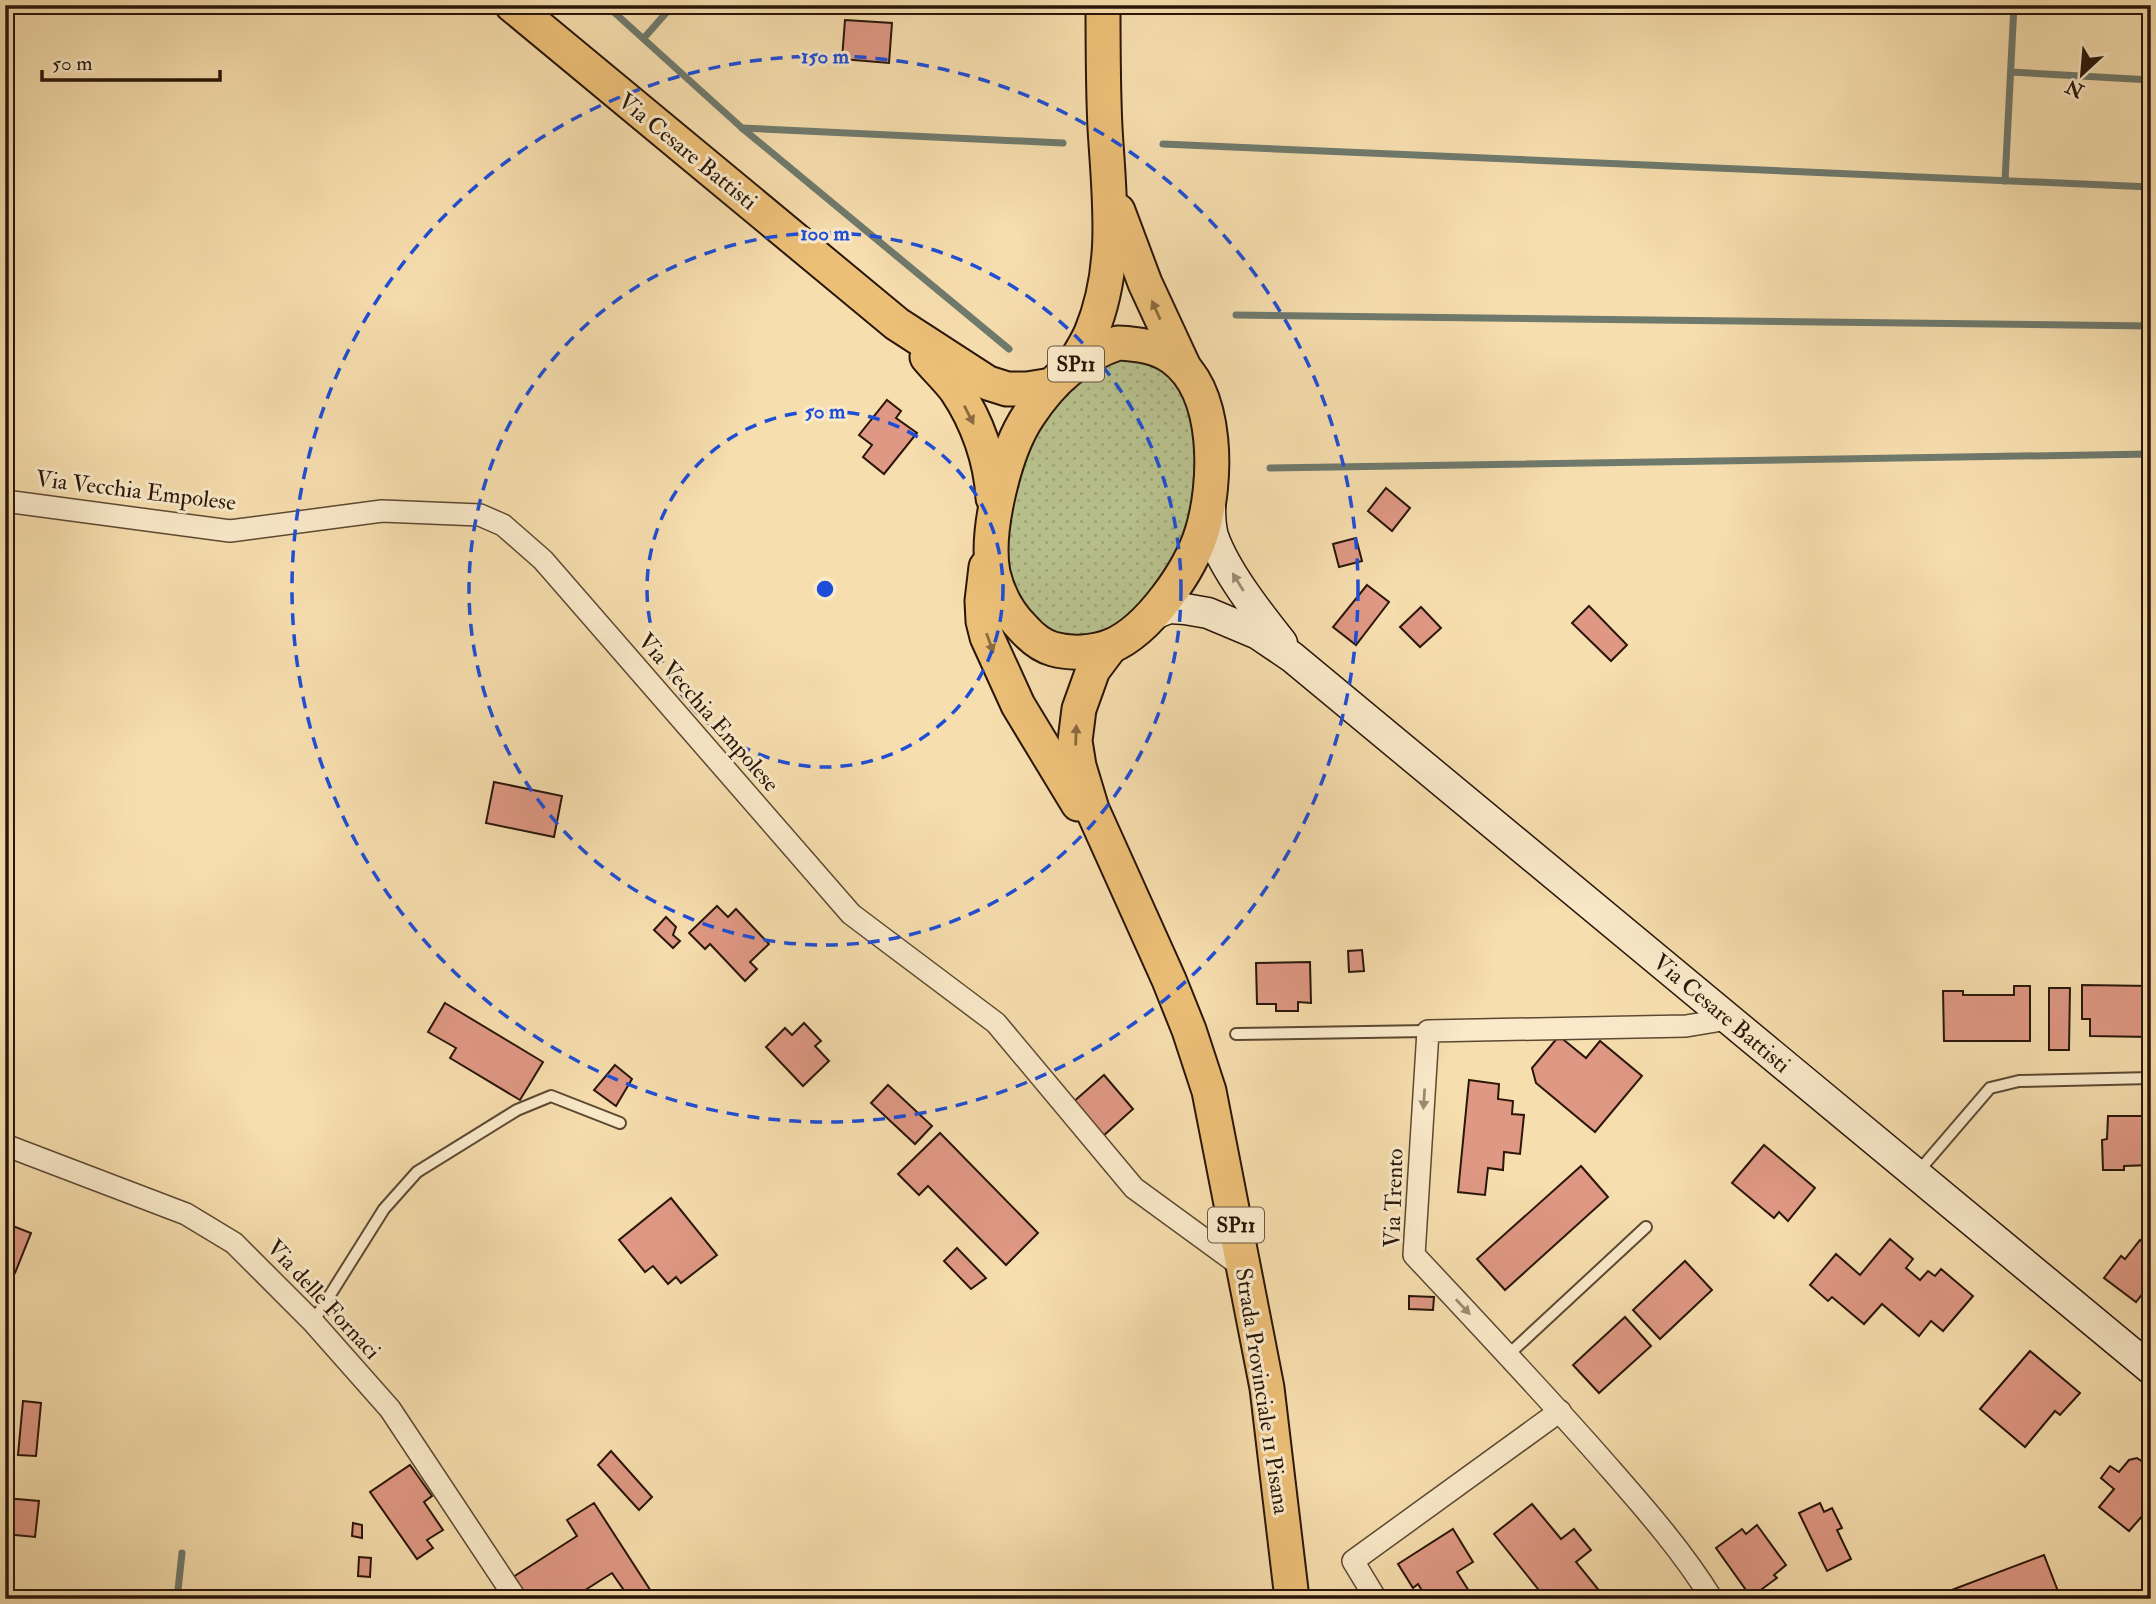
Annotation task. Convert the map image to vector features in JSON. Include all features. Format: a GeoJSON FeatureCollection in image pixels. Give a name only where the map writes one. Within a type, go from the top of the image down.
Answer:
{"type":"FeatureCollection","features":[{"type":"Feature","properties":{"kind":"main road","name":"Via Cesare Battisti"},"geometry":{"type":"LineString","coordinates":[[512,5],[897,324],[988,383],[1007,389],[1027,389],[1062,375],[1095,351],[1118,343],[1134,343],[1156,349],[1174,358],[1186,371],[1207,411],[1212,457],[1210,485],[1202,533],[1188,562],[1149,617],[1130,634],[1111,646],[1091,651],[1051,649],[1030,637],[1013,618],[1003,601],[993,573],[991,471],[981,439],[956,390],[897,324]]}},
{"type":"Feature","properties":{"kind":"main road"},"geometry":{"type":"LineString","coordinates":[[1062,375],[1091,334],[1110,260],[1111,189],[1105,127],[1103,5]]}},
{"type":"Feature","properties":{"kind":"main road"},"geometry":{"type":"LineString","coordinates":[[1111,189],[1144,283],[1186,371]]}},
{"type":"Feature","properties":{"kind":"main road","name":"Via Cesare Battisti"},"geometry":{"type":"LineString","coordinates":[[993,523],[1004,474],[1014,447],[1028,417],[1062,375]]}},
{"type":"Feature","properties":{"kind":"main road","name":"Strada Provinciale 11 Pisana"},"geometry":{"type":"LineString","coordinates":[[993,523],[982,601],[987,637],[1018,705],[1119,868]]}},
{"type":"Feature","properties":{"kind":"main road","name":"Strada Provinciale 11 Pisana"},"geometry":{"type":"LineString","coordinates":[[1111,646],[1093,670],[1079,709],[1075,741],[1079,766],[1092,809],[1170,980],[1209,1091],[1267,1388],[1292,1599]]}},
{"type":"Feature","properties":{"kind":"street","name":"Via Cesare Battisti"},"geometry":{"type":"LineString","coordinates":[[1210,485],[1212,533],[1219,550],[1253,606],[1292,657]]}},
{"type":"Feature","properties":{"kind":"street","name":"Via Vecchia Empolese"},"geometry":{"type":"LineString","coordinates":[[5,501],[230,531],[382,511],[480,515],[503,525],[543,561],[851,914],[996,1023],[1134,1188],[1245,1269]]}},
{"type":"Feature","properties":{"kind":"street","name":"Via Cesare Battisti"},"geometry":{"type":"LineString","coordinates":[[1149,617],[1169,608],[1208,613],[1258,634],[1292,657],[2151,1369]]}},
{"type":"Feature","properties":{"kind":"street"},"geometry":{"type":"LineString","coordinates":[[1429,1031],[1686,1026],[1728,1018]]}},
{"type":"Feature","properties":{"kind":"street","name":"Via Trento"},"geometry":{"type":"LineString","coordinates":[[1429,1031],[1414,1255],[1560,1411],[1691,1565],[1712,1599]]}},
{"type":"Feature","properties":{"kind":"street","name":"Via delle Fornaci"},"geometry":{"type":"LineString","coordinates":[[5,1145],[174,1209],[234,1243],[313,1322],[390,1409],[516,1599]]}},
{"type":"Feature","properties":{"kind":"street"},"geometry":{"type":"LineString","coordinates":[[1376,1599],[1353,1561],[1560,1411]]}},
{"type":"Feature","properties":{"kind":"lane"},"geometry":{"type":"LineString","coordinates":[[1236,1034],[1429,1031]]}},
{"type":"Feature","properties":{"kind":"lane"},"geometry":{"type":"LineString","coordinates":[[1916,1173],[1990,1088],[2019,1081],[2151,1078]]}},
{"type":"Feature","properties":{"kind":"lane"},"geometry":{"type":"LineString","coordinates":[[313,1322],[384,1209],[417,1172],[517,1110],[551,1096],[621,1122]]}},
{"type":"Feature","properties":{"kind":"lane"},"geometry":{"type":"LineString","coordinates":[[1508,1355],[1646,1227]]}},
{"type":"Feature","properties":{"kind":"green space"},"geometry":{"type":"Polygon","coordinates":[[[1120,358],[1149,363],[1169,376],[1184,395],[1192,419],[1196,446],[1196,474],[1188,526],[1166,571],[1130,615],[1117,626],[1099,635],[1061,634],[1050,631],[1041,624],[1016,594],[1009,575],[1007,554],[1010,508],[1031,443],[1049,412],[1076,382],[1120,358]]]}},
{"type":"Feature","properties":{"kind":"building"},"geometry":{"type":"Polygon","coordinates":[[[845,20],[892,23],[889,63],[842,59],[845,20]]]}},
{"type":"Feature","properties":{"kind":"building"},"geometry":{"type":"Polygon","coordinates":[[[887,400],[901,411],[896,418],[917,433],[884,474],[863,457],[872,445],[859,435],[887,400]]]}},
{"type":"Feature","properties":{"kind":"building"},"geometry":{"type":"Polygon","coordinates":[[[1386,488],[1410,508],[1392,531],[1368,511],[1386,488]]]}},
{"type":"Feature","properties":{"kind":"building"},"geometry":{"type":"Polygon","coordinates":[[[1356,538],[1362,561],[1339,567],[1333,544],[1356,538]]]}},
{"type":"Feature","properties":{"kind":"building"},"geometry":{"type":"Polygon","coordinates":[[[1367,585],[1389,602],[1356,645],[1333,627],[1367,585]]]}},
{"type":"Feature","properties":{"kind":"building"},"geometry":{"type":"Polygon","coordinates":[[[1589,606],[1627,645],[1611,661],[1572,623],[1589,606]]]}},
{"type":"Feature","properties":{"kind":"building"},"geometry":{"type":"Polygon","coordinates":[[[1421,607],[1441,628],[1420,647],[1400,627],[1421,607]]]}},
{"type":"Feature","properties":{"kind":"building"},"geometry":{"type":"Polygon","coordinates":[[[494,782],[562,796],[554,837],[486,823],[494,782]]]}},
{"type":"Feature","properties":{"kind":"building"},"geometry":{"type":"Polygon","coordinates":[[[717,906],[728,917],[736,909],[769,944],[750,962],[757,969],[745,981],[710,944],[705,949],[689,933],[717,906]]]}},
{"type":"Feature","properties":{"kind":"building"},"geometry":{"type":"Polygon","coordinates":[[[666,917],[676,927],[673,935],[680,941],[673,948],[654,930],[666,917]]]}},
{"type":"Feature","properties":{"kind":"building"},"geometry":{"type":"Polygon","coordinates":[[[1362,950],[1364,971],[1349,972],[1348,951],[1362,950]]]}},
{"type":"Feature","properties":{"kind":"building"},"geometry":{"type":"Polygon","coordinates":[[[1310,962],[1311,1003],[1298,1002],[1298,1011],[1276,1011],[1276,1004],[1257,1004],[1256,963],[1310,962]]]}},
{"type":"Feature","properties":{"kind":"building"},"geometry":{"type":"Polygon","coordinates":[[[2082,985],[2151,986],[2151,1037],[2090,1036],[2090,1019],[2082,1019],[2082,985]]]}},
{"type":"Feature","properties":{"kind":"building"},"geometry":{"type":"Polygon","coordinates":[[[2014,986],[2030,986],[2030,1041],[1944,1041],[1943,991],[1963,991],[1963,995],[2014,995],[2014,986]]]}},
{"type":"Feature","properties":{"kind":"building"},"geometry":{"type":"Polygon","coordinates":[[[2049,988],[2070,988],[2069,1050],[2049,1050],[2049,988]]]}},
{"type":"Feature","properties":{"kind":"building"},"geometry":{"type":"Polygon","coordinates":[[[445,1003],[543,1062],[520,1100],[450,1058],[456,1048],[428,1032],[445,1003]]]}},
{"type":"Feature","properties":{"kind":"building"},"geometry":{"type":"Polygon","coordinates":[[[804,1023],[821,1041],[815,1046],[829,1061],[803,1086],[766,1047],[785,1028],[792,1035],[804,1023]]]}},
{"type":"Feature","properties":{"kind":"building"},"geometry":{"type":"Polygon","coordinates":[[[1559,1036],[1586,1058],[1600,1041],[1642,1076],[1595,1132],[1536,1083],[1532,1068],[1559,1036]]]}},
{"type":"Feature","properties":{"kind":"building"},"geometry":{"type":"Polygon","coordinates":[[[615,1065],[632,1079],[616,1106],[594,1090],[615,1065]]]}},
{"type":"Feature","properties":{"kind":"building"},"geometry":{"type":"Polygon","coordinates":[[[1104,1075],[1133,1109],[1102,1137],[1072,1103],[1104,1075]]]}},
{"type":"Feature","properties":{"kind":"building"},"geometry":{"type":"Polygon","coordinates":[[[1469,1080],[1499,1084],[1498,1099],[1513,1101],[1512,1114],[1524,1115],[1520,1154],[1504,1152],[1503,1170],[1488,1168],[1485,1195],[1458,1192],[1469,1080]]]}},
{"type":"Feature","properties":{"kind":"building"},"geometry":{"type":"Polygon","coordinates":[[[888,1085],[932,1126],[915,1144],[871,1103],[888,1085]]]}},
{"type":"Feature","properties":{"kind":"building"},"geometry":{"type":"Polygon","coordinates":[[[2108,1116],[2151,1116],[2151,1165],[2124,1166],[2124,1170],[2103,1170],[2102,1140],[2107,1139],[2108,1116]]]}},
{"type":"Feature","properties":{"kind":"building"},"geometry":{"type":"Polygon","coordinates":[[[940,1133],[1038,1233],[1006,1265],[928,1186],[919,1195],[898,1174],[940,1133]]]}},
{"type":"Feature","properties":{"kind":"building"},"geometry":{"type":"Polygon","coordinates":[[[1764,1145],[1815,1188],[1788,1221],[1779,1212],[1774,1218],[1732,1183],[1764,1145]]]}},
{"type":"Feature","properties":{"kind":"building"},"geometry":{"type":"Polygon","coordinates":[[[1581,1166],[1608,1197],[1505,1290],[1477,1259],[1581,1166]]]}},
{"type":"Feature","properties":{"kind":"building"},"geometry":{"type":"Polygon","coordinates":[[[671,1198],[717,1255],[681,1283],[676,1277],[668,1284],[653,1266],[645,1272],[619,1240],[671,1198]]]}},
{"type":"Feature","properties":{"kind":"building"},"geometry":{"type":"Polygon","coordinates":[[[5,1223],[31,1233],[15,1273],[5,1269],[5,1223]]]}},
{"type":"Feature","properties":{"kind":"building"},"geometry":{"type":"Polygon","coordinates":[[[1890,1239],[1913,1259],[1906,1268],[1920,1280],[1928,1271],[1935,1276],[1941,1269],[1973,1296],[1943,1331],[1931,1321],[1919,1336],[1882,1304],[1864,1324],[1832,1297],[1828,1301],[1810,1285],[1836,1254],[1860,1275],[1890,1239]]]}},
{"type":"Feature","properties":{"kind":"building"},"geometry":{"type":"Polygon","coordinates":[[[2140,1240],[2151,1249],[2151,1283],[2136,1302],[2104,1278],[2121,1256],[2125,1259],[2140,1240]]]}},
{"type":"Feature","properties":{"kind":"building"},"geometry":{"type":"Polygon","coordinates":[[[957,1248],[986,1278],[971,1289],[944,1261],[957,1248]]]}},
{"type":"Feature","properties":{"kind":"building"},"geometry":{"type":"Polygon","coordinates":[[[1685,1261],[1712,1290],[1660,1339],[1633,1310],[1685,1261]]]}},
{"type":"Feature","properties":{"kind":"building"},"geometry":{"type":"Polygon","coordinates":[[[1409,1296],[1434,1297],[1433,1310],[1409,1309],[1409,1296]]]}},
{"type":"Feature","properties":{"kind":"building"},"geometry":{"type":"Polygon","coordinates":[[[1625,1317],[1651,1346],[1599,1393],[1573,1365],[1625,1317]]]}},
{"type":"Feature","properties":{"kind":"building"},"geometry":{"type":"Polygon","coordinates":[[[2030,1351],[2080,1393],[2060,1415],[2055,1411],[2025,1447],[1980,1409],[2030,1351]]]}},
{"type":"Feature","properties":{"kind":"building"},"geometry":{"type":"Polygon","coordinates":[[[23,1401],[41,1403],[36,1456],[18,1455],[23,1401]]]}},
{"type":"Feature","properties":{"kind":"building"},"geometry":{"type":"Polygon","coordinates":[[[611,1451],[652,1497],[639,1510],[598,1465],[611,1451]]]}},
{"type":"Feature","properties":{"kind":"building"},"geometry":{"type":"Polygon","coordinates":[[[2137,1458],[2151,1465],[2151,1506],[2129,1531],[2099,1507],[2114,1489],[2101,1478],[2110,1466],[2119,1472],[2129,1460],[2137,1458]]]}},
{"type":"Feature","properties":{"kind":"building"},"geometry":{"type":"Polygon","coordinates":[[[410,1465],[432,1496],[424,1502],[443,1530],[427,1540],[433,1548],[417,1559],[370,1492],[410,1465]]]}},
{"type":"Feature","properties":{"kind":"building"},"geometry":{"type":"Polygon","coordinates":[[[5,1498],[39,1501],[35,1537],[5,1534],[5,1498]]]}},
{"type":"Feature","properties":{"kind":"building"},"geometry":{"type":"Polygon","coordinates":[[[594,1503],[656,1599],[618,1599],[615,1594],[623,1589],[612,1573],[571,1599],[561,1599],[556,1591],[543,1599],[523,1599],[510,1579],[577,1536],[567,1520],[594,1503]]]}},
{"type":"Feature","properties":{"kind":"building"},"geometry":{"type":"Polygon","coordinates":[[[1820,1503],[1824,1512],[1832,1508],[1842,1528],[1837,1530],[1851,1559],[1827,1571],[1799,1513],[1820,1503]]]}},
{"type":"Feature","properties":{"kind":"building"},"geometry":{"type":"Polygon","coordinates":[[[1532,1504],[1561,1539],[1574,1529],[1591,1550],[1576,1562],[1606,1599],[1546,1599],[1494,1534],[1532,1504]]]}},
{"type":"Feature","properties":{"kind":"building"},"geometry":{"type":"Polygon","coordinates":[[[353,1523],[362,1525],[362,1538],[352,1536],[353,1523]]]}},
{"type":"Feature","properties":{"kind":"building"},"geometry":{"type":"Polygon","coordinates":[[[1757,1525],[1786,1565],[1774,1575],[1777,1578],[1751,1597],[1716,1548],[1742,1529],[1746,1534],[1757,1525]]]}},
{"type":"Feature","properties":{"kind":"building"},"geometry":{"type":"Polygon","coordinates":[[[1453,1529],[1473,1562],[1457,1572],[1474,1599],[1427,1599],[1418,1584],[1413,1588],[1398,1564],[1453,1529]]]}},
{"type":"Feature","properties":{"kind":"building"},"geometry":{"type":"Polygon","coordinates":[[[2044,1555],[2061,1599],[1928,1599],[2044,1555]]]}},
{"type":"Feature","properties":{"kind":"building"},"geometry":{"type":"Polygon","coordinates":[[[359,1557],[371,1558],[370,1577],[358,1576],[359,1557]]]}},
{"type":"Feature","properties":{"kind":"building"},"geometry":{"type":"Polygon","coordinates":[[[455,1590],[456,1599],[423,1599],[422,1593],[455,1590]]]}},
{"type":"Feature","properties":{"kind":"waterway"},"geometry":{"type":"LineString","coordinates":[[606,5],[742,128],[1009,349]]}},
{"type":"Feature","properties":{"kind":"waterway"},"geometry":{"type":"LineString","coordinates":[[644,38],[673,5]]}},
{"type":"Feature","properties":{"kind":"waterway"},"geometry":{"type":"LineString","coordinates":[[2005,181],[2014,5]]}},
{"type":"Feature","properties":{"kind":"waterway"},"geometry":{"type":"LineString","coordinates":[[2011,72],[2151,80]]}},
{"type":"Feature","properties":{"kind":"waterway"},"geometry":{"type":"LineString","coordinates":[[742,128],[1063,143]]}},
{"type":"Feature","properties":{"kind":"waterway"},"geometry":{"type":"LineString","coordinates":[[1163,144],[2151,187]]}},
{"type":"Feature","properties":{"kind":"waterway"},"geometry":{"type":"LineString","coordinates":[[1236,315],[2151,326]]}},
{"type":"Feature","properties":{"kind":"waterway"},"geometry":{"type":"LineString","coordinates":[[1270,468],[2151,454]]}},
{"type":"Feature","properties":{"kind":"waterway"},"geometry":{"type":"LineString","coordinates":[[177,1599],[182,1553]]}}]}
